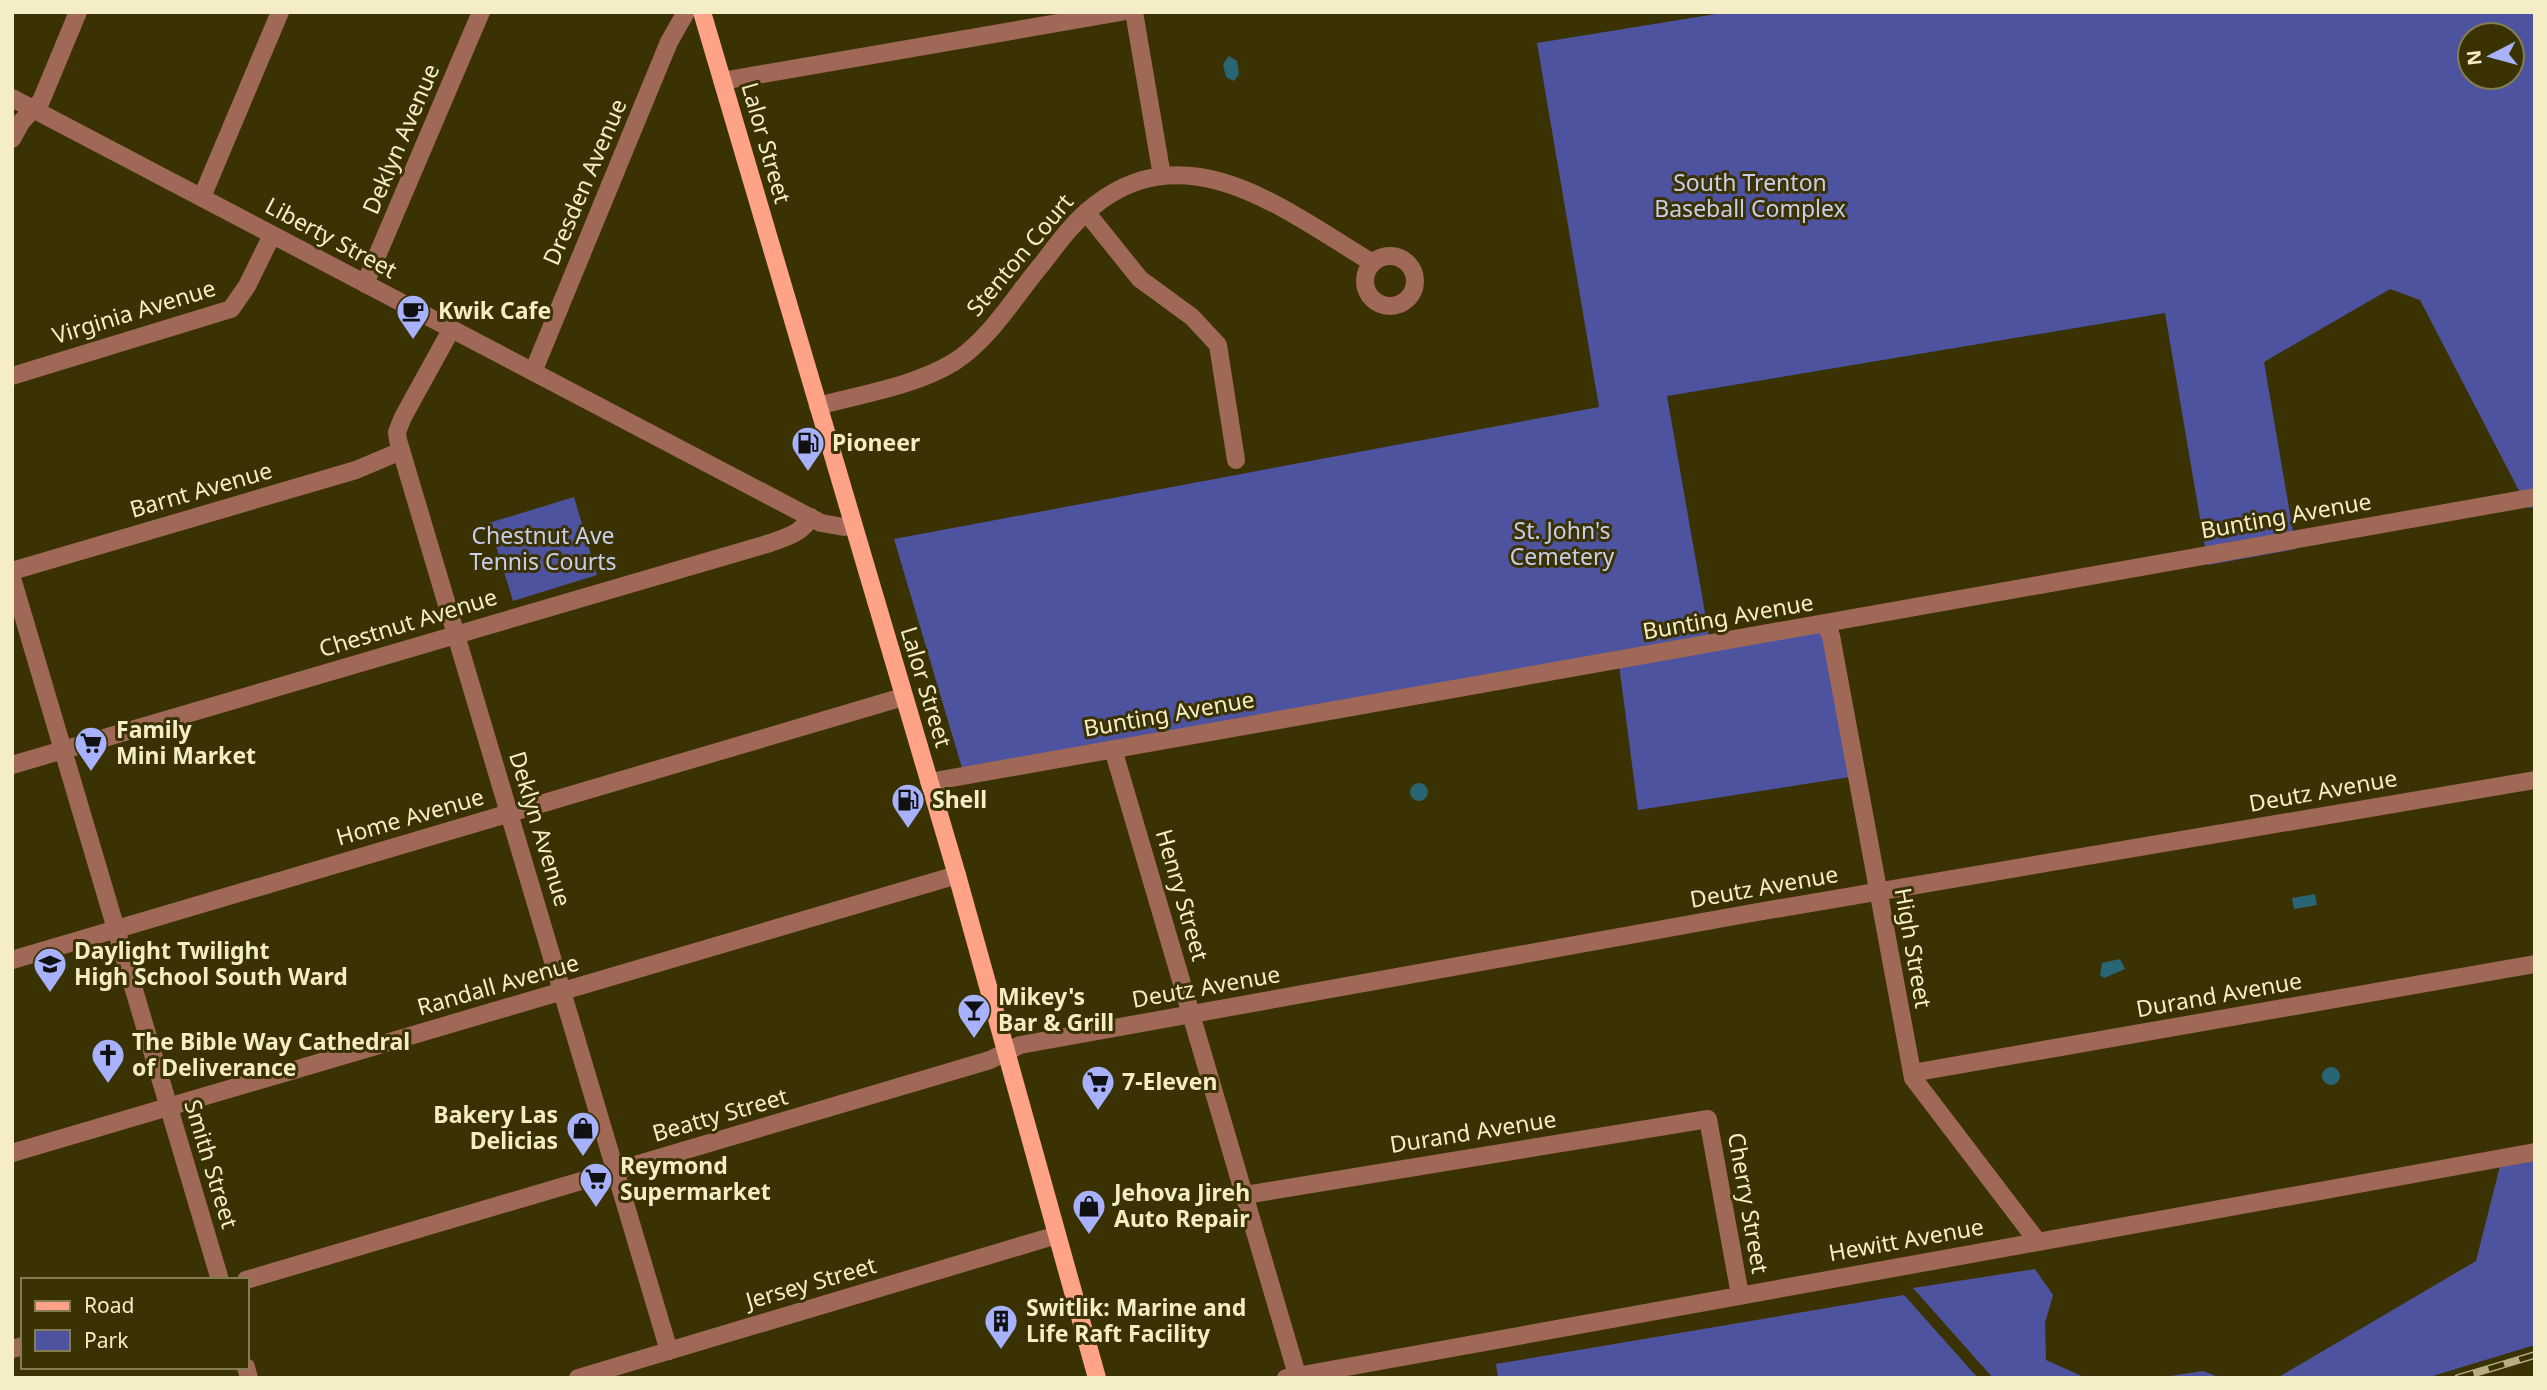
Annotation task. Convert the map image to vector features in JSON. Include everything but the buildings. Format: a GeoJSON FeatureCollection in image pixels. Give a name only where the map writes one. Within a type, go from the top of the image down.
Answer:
{"type":"FeatureCollection","features":[{"type":"Feature","properties":{"kind":"main road","name":"Lalor Street"},"geometry":{"type":"LineString","coordinates":[[702,12],[957,875],[1097,1378]]}},
{"type":"Feature","properties":{"kind":"street"},"geometry":{"type":"LineString","coordinates":[[12,139],[22,121],[41,101],[78,12]]}},
{"type":"Feature","properties":{"kind":"street"},"geometry":{"type":"LineString","coordinates":[[202,197],[280,12]]}},
{"type":"Feature","properties":{"kind":"street","name":"Deklyn Avenue"},"geometry":{"type":"LineString","coordinates":[[365,284],[481,12]]}},
{"type":"Feature","properties":{"kind":"street","name":"Dresden Avenue"},"geometry":{"type":"LineString","coordinates":[[533,372],[673,34],[685,12]]}},
{"type":"Feature","properties":{"kind":"street"},"geometry":{"type":"LineString","coordinates":[[722,81],[1121,12]]}},
{"type":"Feature","properties":{"kind":"street"},"geometry":{"type":"LineString","coordinates":[[1134,12],[1162,176]]}},
{"type":"Feature","properties":{"kind":"street","name":"Liberty Street"},"geometry":{"type":"LineString","coordinates":[[12,98],[811,517],[830,526],[853,525]]}},
{"type":"Feature","properties":{"kind":"street","name":"Stenton Court"},"geometry":{"type":"LineString","coordinates":[[818,406],[908,381],[954,362],[979,341],[1086,212],[1116,191],[1162,176],[1212,177],[1237,184],[1373,263]]}},
{"type":"Feature","properties":{"kind":"street"},"geometry":{"type":"LineString","coordinates":[[1086,212],[1140,279],[1192,317],[1218,345],[1236,460]]}},
{"type":"Feature","properties":{"kind":"street","name":"Virginia Avenue"},"geometry":{"type":"LineString","coordinates":[[12,376],[231,310],[247,286],[272,235]]}},
{"type":"Feature","properties":{"kind":"street","name":"Deklyn Avenue"},"geometry":{"type":"LineString","coordinates":[[451,330],[397,432],[401,451],[668,1351]]}},
{"type":"Feature","properties":{"kind":"street","name":"Barnt Avenue"},"geometry":{"type":"LineString","coordinates":[[12,571],[356,470],[401,451]]}},
{"type":"Feature","properties":{"kind":"street","name":"Bunting Avenue"},"geometry":{"type":"LineString","coordinates":[[929,782],[2535,497]]}},
{"type":"Feature","properties":{"kind":"street","name":"Chestnut Avenue"},"geometry":{"type":"LineString","coordinates":[[12,765],[770,543],[793,535],[805,527],[811,517]]}},
{"type":"Feature","properties":{"kind":"street","name":"Smith Street"},"geometry":{"type":"LineString","coordinates":[[12,578],[219,1278]]}},
{"type":"Feature","properties":{"kind":"street","name":"High Street"},"geometry":{"type":"LineString","coordinates":[[1825,624],[1831,636],[1912,1073],[2038,1241]]}},
{"type":"Feature","properties":{"kind":"street","name":"Home Avenue"},"geometry":{"type":"LineString","coordinates":[[12,960],[903,697]]}},
{"type":"Feature","properties":{"kind":"street","name":"Henry Street"},"geometry":{"type":"LineString","coordinates":[[1113,749],[1245,1195],[1294,1377]]}},
{"type":"Feature","properties":{"kind":"street","name":"Deutz Avenue"},"geometry":{"type":"LineString","coordinates":[[1005,1053],[1020,1045],[1878,892],[2535,780]]}},
{"type":"Feature","properties":{"kind":"street","name":"Randall Avenue"},"geometry":{"type":"LineString","coordinates":[[12,1153],[957,875]]}},
{"type":"Feature","properties":{"kind":"street","name":"Durand Avenue"},"geometry":{"type":"LineString","coordinates":[[1912,1073],[2535,964]]}},
{"type":"Feature","properties":{"kind":"street","name":"Beatty Street"},"geometry":{"type":"LineString","coordinates":[[248,1279],[1005,1053]]}},
{"type":"Feature","properties":{"kind":"street","name":"Durand Avenue"},"geometry":{"type":"LineString","coordinates":[[1245,1195],[1708,1119]]}},
{"type":"Feature","properties":{"kind":"street","name":"Cherry Street"},"geometry":{"type":"LineString","coordinates":[[1708,1119],[1740,1295]]}},
{"type":"Feature","properties":{"kind":"street","name":"Hewitt Avenue"},"geometry":{"type":"LineString","coordinates":[[1294,1377],[2535,1152]]}},
{"type":"Feature","properties":{"kind":"street","name":"Jersey Street"},"geometry":{"type":"LineString","coordinates":[[578,1378],[1058,1235]]}},
{"type":"Feature","properties":{"kind":"green space"},"geometry":{"type":"Polygon","coordinates":[[[1728,12],[2535,12],[2535,507],[2528,508],[2420,300],[2390,289],[2264,362],[2296,549],[2208,565],[2165,313],[1667,396],[1711,647],[1838,626],[1863,775],[1638,810],[1619,665],[965,778],[894,539],[1599,407],[1537,43],[1728,12]]]}},
{"type":"Feature","properties":{"kind":"green space","name":"Chestnut Ave Tennis Courts"},"geometry":{"type":"Polygon","coordinates":[[[574,497],[597,575],[513,601],[489,523],[574,497]]]}},
{"type":"Feature","properties":{"kind":"green space"},"geometry":{"type":"Polygon","coordinates":[[[2535,1158],[2535,1345],[2426,1378],[2277,1378],[2476,1261],[2501,1162],[2535,1158]]]}},
{"type":"Feature","properties":{"kind":"green space"},"geometry":{"type":"Polygon","coordinates":[[[2035,1269],[2053,1295],[2045,1323],[2046,1360],[2086,1378],[1993,1378],[1913,1288],[2035,1269]]]}},
{"type":"Feature","properties":{"kind":"green space"},"geometry":{"type":"Polygon","coordinates":[[[1904,1295],[1978,1378],[1498,1378],[1496,1364],[1904,1295]]]}},
{"type":"Feature","properties":{"kind":"green space"},"geometry":{"type":"Polygon","coordinates":[[[2203,1371],[2221,1378],[2157,1378],[2203,1371]]]}},
{"type":"Feature","properties":{"kind":"water"},"geometry":{"type":"Polygon","coordinates":[[[1229,56],[1237,61],[1239,74],[1234,81],[1226,77],[1223,64],[1229,56]]]}},
{"type":"Feature","properties":{"kind":"water"},"geometry":{"type":"Polygon","coordinates":[[[1419,783],[1425,786],[1428,792],[1425,798],[1419,801],[1413,798],[1410,792],[1413,786],[1419,783]]]}},
{"type":"Feature","properties":{"kind":"water"},"geometry":{"type":"Polygon","coordinates":[[[2315,894],[2317,905],[2294,909],[2292,898],[2315,894]]]}},
{"type":"Feature","properties":{"kind":"water"},"geometry":{"type":"Polygon","coordinates":[[[2120,959],[2125,969],[2104,978],[2100,975],[2102,963],[2120,959]]]}},
{"type":"Feature","properties":{"kind":"water"},"geometry":{"type":"Polygon","coordinates":[[[2331,1067],[2337,1070],[2340,1076],[2337,1082],[2331,1085],[2325,1082],[2322,1076],[2325,1070],[2331,1067]]]}},
{"type":"Feature","properties":{"kind":"railway"},"geometry":{"type":"LineString","coordinates":[[2458,1378],[2535,1355]]}},
{"type":"Feature","properties":{"kind":"place","name":"Kwik Cafe"},"geometry":{"type":"Point","coordinates":[413,341]}},
{"type":"Feature","properties":{"kind":"place","name":"Pioneer"},"geometry":{"type":"Point","coordinates":[808,473]}},
{"type":"Feature","properties":{"kind":"place","name":"Family Mini Market"},"geometry":{"type":"Point","coordinates":[91,773]}},
{"type":"Feature","properties":{"kind":"place","name":"Shell"},"geometry":{"type":"Point","coordinates":[908,830]}},
{"type":"Feature","properties":{"kind":"place","name":"Daylight Twilight High School South Ward"},"geometry":{"type":"Point","coordinates":[50,994]}},
{"type":"Feature","properties":{"kind":"place","name":"Mikey's Bar & Grill"},"geometry":{"type":"Point","coordinates":[974,1040]}},
{"type":"Feature","properties":{"kind":"place","name":"The Bible Way Cathedral of Deliverance"},"geometry":{"type":"Point","coordinates":[108,1085]}},
{"type":"Feature","properties":{"kind":"place","name":"7-Eleven"},"geometry":{"type":"Point","coordinates":[1098,1112]}},
{"type":"Feature","properties":{"kind":"place","name":"Bakery Las Delicias"},"geometry":{"type":"Point","coordinates":[583,1158]}},
{"type":"Feature","properties":{"kind":"place","name":"Reymond Supermarket"},"geometry":{"type":"Point","coordinates":[596,1209]}},
{"type":"Feature","properties":{"kind":"place","name":"Jehova Jireh Auto Repair"},"geometry":{"type":"Point","coordinates":[1089,1236]}},
{"type":"Feature","properties":{"kind":"place","name":"Switlik: Marine and Life Raft Facility"},"geometry":{"type":"Point","coordinates":[1001,1351]}},
{"type":"Feature","properties":{"kind":"park label","name":"South Trenton Baseball Complex"},"geometry":{"type":"Point","coordinates":[1750,196]}},
{"type":"Feature","properties":{"kind":"park label","name":"St. John's Cemetery"},"geometry":{"type":"Point","coordinates":[1562,544]}}]}
